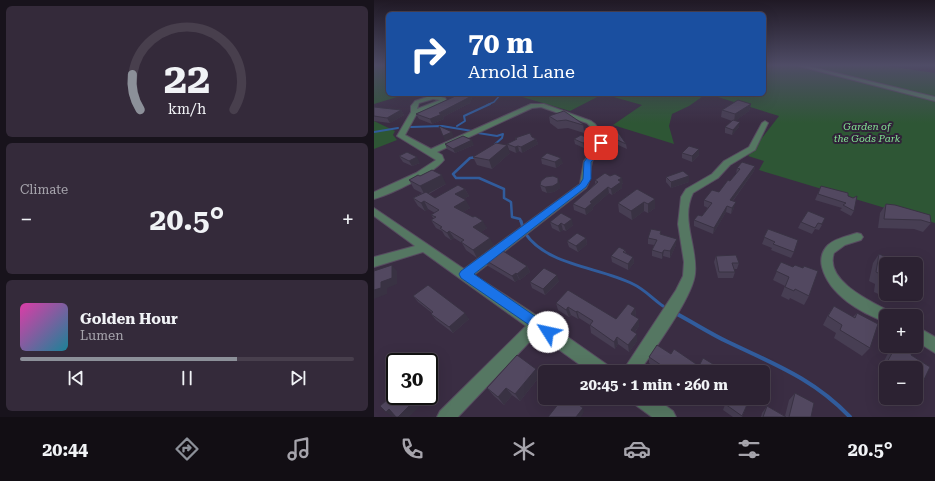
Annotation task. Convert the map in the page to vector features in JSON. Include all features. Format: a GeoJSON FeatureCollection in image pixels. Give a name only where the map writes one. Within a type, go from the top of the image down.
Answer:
{"type":"FeatureCollection","features":[{"type":"Feature","properties":{"kind":"street"},"geometry":{"type":"LineString","coordinates":[[876,84],[935,99]]}},
{"type":"Feature","properties":{"kind":"street"},"geometry":{"type":"LineString","coordinates":[[431,152],[524,109],[539,104],[589,122],[593,125],[602,140],[600,147],[587,162],[586,182],[553,210],[465,274]]}},
{"type":"Feature","properties":{"kind":"street"},"geometry":{"type":"LineString","coordinates":[[374,196],[425,171],[438,163],[440,160],[439,157],[431,152],[401,136],[414,112]]}},
{"type":"Feature","properties":{"kind":"street"},"geometry":{"type":"LineString","coordinates":[[635,365],[681,294],[689,276],[690,262],[683,224],[686,197],[689,191],[710,179],[727,163],[752,148],[765,123]]}},
{"type":"Feature","properties":{"kind":"street"},"geometry":{"type":"LineString","coordinates":[[374,211],[424,248],[465,274],[593,365]]}},
{"type":"Feature","properties":{"kind":"street"},"geometry":{"type":"LineString","coordinates":[[857,237],[842,242],[830,250],[827,255],[828,269],[838,285],[847,293],[879,312]]}},
{"type":"Feature","properties":{"kind":"street"},"geometry":{"type":"LineString","coordinates":[[374,262],[424,248]]}},
{"type":"Feature","properties":{"kind":"street"},"geometry":{"type":"LineString","coordinates":[[446,417],[537,324]]}},
{"type":"Feature","properties":{"kind":"street"},"geometry":{"type":"LineString","coordinates":[[923,338],[935,346]]}},
{"type":"Feature","properties":{"kind":"street"},"geometry":{"type":"LineString","coordinates":[[650,405],[667,417]]}},
{"type":"Feature","properties":{"kind":"green space"},"geometry":{"type":"Polygon","coordinates":[[[374,84],[386,84],[386,96],[400,96],[374,104],[374,84]]]}},
{"type":"Feature","properties":{"kind":"green space","name":"Garden of the Gods Park"},"geometry":{"type":"Polygon","coordinates":[[[766,84],[935,84],[935,223],[759,170],[764,161],[748,156],[779,116],[714,96],[766,96],[766,84]]]}},
{"type":"Feature","properties":{"kind":"green space"},"geometry":{"type":"Polygon","coordinates":[[[519,96],[599,96],[570,111],[519,96]]]}},
{"type":"Feature","properties":{"kind":"green space"},"geometry":{"type":"Polygon","coordinates":[[[610,96],[703,96],[689,106],[672,114],[669,126],[674,144],[613,125],[642,105],[610,96]]]}},
{"type":"Feature","properties":{"kind":"green space"},"geometry":{"type":"Polygon","coordinates":[[[374,121],[395,131],[393,135],[397,140],[374,149],[374,121]]]}},
{"type":"Feature","properties":{"kind":"building"},"geometry":{"type":"Polygon","coordinates":[[[456,96],[469,96],[468,98],[439,113],[442,114],[430,119],[416,114],[456,96]]]}},
{"type":"Feature","properties":{"kind":"building"},"geometry":{"type":"Polygon","coordinates":[[[738,100],[751,104],[735,114],[722,110],[738,100]]]}},
{"type":"Feature","properties":{"kind":"building"},"geometry":{"type":"Polygon","coordinates":[[[374,107],[401,110],[387,118],[374,116],[374,107]]]}},
{"type":"Feature","properties":{"kind":"building"},"geometry":{"type":"Polygon","coordinates":[[[564,111],[583,125],[566,120],[557,121],[549,116],[564,111]]]}},
{"type":"Feature","properties":{"kind":"building"},"geometry":{"type":"Polygon","coordinates":[[[733,120],[740,122],[733,130],[725,127],[733,120]]]}},
{"type":"Feature","properties":{"kind":"building"},"geometry":{"type":"Polygon","coordinates":[[[439,126],[452,132],[443,136],[439,126]]]}},
{"type":"Feature","properties":{"kind":"building"},"geometry":{"type":"Polygon","coordinates":[[[618,132],[626,144],[607,135],[618,132]]]}},
{"type":"Feature","properties":{"kind":"building"},"geometry":{"type":"Polygon","coordinates":[[[530,133],[532,137],[536,139],[521,147],[515,147],[507,144],[517,139],[515,138],[530,133]]]}},
{"type":"Feature","properties":{"kind":"building"},"geometry":{"type":"Polygon","coordinates":[[[581,135],[590,139],[583,143],[574,139],[581,135]]]}},
{"type":"Feature","properties":{"kind":"building"},"geometry":{"type":"Polygon","coordinates":[[[463,136],[472,140],[453,149],[445,144],[463,136]]]}},
{"type":"Feature","properties":{"kind":"building"},"geometry":{"type":"Polygon","coordinates":[[[496,143],[507,145],[489,160],[473,157],[496,143]]]}},
{"type":"Feature","properties":{"kind":"building"},"geometry":{"type":"Polygon","coordinates":[[[689,146],[699,149],[692,156],[682,153],[689,146]]]}},
{"type":"Feature","properties":{"kind":"building"},"geometry":{"type":"Polygon","coordinates":[[[407,152],[417,157],[409,161],[399,156],[407,152]]]}},
{"type":"Feature","properties":{"kind":"building"},"geometry":{"type":"Polygon","coordinates":[[[547,153],[561,158],[555,162],[541,158],[547,153]]]}},
{"type":"Feature","properties":{"kind":"building"},"geometry":{"type":"Polygon","coordinates":[[[742,162],[755,166],[730,200],[736,202],[732,208],[727,206],[714,228],[694,220],[698,215],[702,216],[712,203],[704,200],[712,190],[719,192],[728,180],[730,181],[740,169],[737,168],[742,162]]]}},
{"type":"Feature","properties":{"kind":"building"},"geometry":{"type":"Polygon","coordinates":[[[432,170],[442,175],[420,186],[409,180],[418,175],[420,176],[432,170]]]}},
{"type":"Feature","properties":{"kind":"building"},"geometry":{"type":"Polygon","coordinates":[[[683,171],[689,176],[671,182],[666,177],[683,171]]]}},
{"type":"Feature","properties":{"kind":"building"},"geometry":{"type":"Polygon","coordinates":[[[605,173],[610,176],[615,174],[622,178],[618,180],[621,182],[611,189],[608,187],[590,202],[592,203],[585,209],[573,204],[598,182],[595,180],[605,173]]]}},
{"type":"Feature","properties":{"kind":"building"},"geometry":{"type":"Polygon","coordinates":[[[553,176],[558,178],[558,183],[553,186],[545,187],[540,185],[541,181],[546,177],[553,176]]]}},
{"type":"Feature","properties":{"kind":"building"},"geometry":{"type":"Polygon","coordinates":[[[458,185],[465,189],[455,194],[466,200],[454,207],[483,221],[473,227],[490,238],[473,250],[461,242],[464,240],[449,231],[447,233],[440,228],[442,227],[431,220],[436,217],[431,215],[439,210],[424,201],[421,203],[413,198],[426,192],[435,198],[458,185]]]}},
{"type":"Feature","properties":{"kind":"building"},"geometry":{"type":"Polygon","coordinates":[[[821,186],[848,193],[848,196],[853,198],[857,196],[854,211],[843,205],[846,203],[818,194],[821,186]]]}},
{"type":"Feature","properties":{"kind":"building"},"geometry":{"type":"Polygon","coordinates":[[[637,189],[655,199],[648,204],[644,202],[631,211],[618,203],[637,189]]]}},
{"type":"Feature","properties":{"kind":"building"},"geometry":{"type":"Polygon","coordinates":[[[886,204],[895,205],[930,215],[931,223],[921,220],[884,219],[886,204]]]}},
{"type":"Feature","properties":{"kind":"building"},"geometry":{"type":"Polygon","coordinates":[[[808,211],[825,218],[822,224],[818,223],[815,228],[801,222],[808,211]]]}},
{"type":"Feature","properties":{"kind":"building"},"geometry":{"type":"Polygon","coordinates":[[[561,213],[572,219],[564,225],[561,223],[558,226],[550,222],[561,213]]]}},
{"type":"Feature","properties":{"kind":"building"},"geometry":{"type":"Polygon","coordinates":[[[651,229],[661,231],[660,234],[677,239],[670,251],[664,250],[662,253],[652,250],[657,240],[648,238],[651,229]]]}},
{"type":"Feature","properties":{"kind":"building"},"geometry":{"type":"Polygon","coordinates":[[[768,229],[798,240],[794,252],[773,244],[775,242],[764,237],[768,229]]]}},
{"type":"Feature","properties":{"kind":"building"},"geometry":{"type":"Polygon","coordinates":[[[577,233],[586,238],[576,246],[567,241],[577,233]]]}},
{"type":"Feature","properties":{"kind":"building"},"geometry":{"type":"Polygon","coordinates":[[[619,247],[625,250],[623,252],[633,257],[628,264],[611,256],[619,247]]]}},
{"type":"Feature","properties":{"kind":"building"},"geometry":{"type":"Polygon","coordinates":[[[503,251],[527,266],[512,276],[485,260],[495,252],[499,254],[503,251]]]}},
{"type":"Feature","properties":{"kind":"building"},"geometry":{"type":"Polygon","coordinates":[[[879,254],[886,257],[879,257],[879,274],[876,272],[879,254]]]}},
{"type":"Feature","properties":{"kind":"building"},"geometry":{"type":"Polygon","coordinates":[[[736,255],[739,263],[732,263],[735,272],[719,272],[716,256],[736,255]]]}},
{"type":"Feature","properties":{"kind":"building"},"geometry":{"type":"Polygon","coordinates":[[[781,262],[793,267],[795,265],[803,268],[804,266],[818,271],[809,296],[795,289],[794,291],[785,287],[789,277],[776,271],[781,262]]]}},
{"type":"Feature","properties":{"kind":"building"},"geometry":{"type":"Polygon","coordinates":[[[392,265],[392,278],[381,282],[381,288],[374,290],[374,271],[392,265]]]}},
{"type":"Feature","properties":{"kind":"building"},"geometry":{"type":"Polygon","coordinates":[[[544,268],[557,275],[543,289],[530,282],[544,268]]]}},
{"type":"Feature","properties":{"kind":"building"},"geometry":{"type":"Polygon","coordinates":[[[428,285],[465,313],[449,327],[431,314],[433,312],[413,296],[428,285]]]}},
{"type":"Feature","properties":{"kind":"building"},"geometry":{"type":"Polygon","coordinates":[[[568,290],[616,319],[628,304],[635,308],[631,314],[639,319],[631,330],[637,334],[628,345],[617,337],[614,342],[590,325],[593,321],[577,311],[576,312],[568,307],[566,310],[556,303],[568,290]]]}},
{"type":"Feature","properties":{"kind":"building"},"geometry":{"type":"Polygon","coordinates":[[[834,306],[855,318],[857,313],[878,324],[870,348],[840,330],[842,325],[828,316],[834,306]]]}},
{"type":"Feature","properties":{"kind":"building"},"geometry":{"type":"Polygon","coordinates":[[[657,345],[671,354],[674,349],[698,365],[661,365],[649,357],[657,345]]]}},
{"type":"Feature","properties":{"kind":"building"},"geometry":{"type":"Polygon","coordinates":[[[892,353],[912,353],[911,355],[920,361],[888,361],[892,353]]]}},
{"type":"Feature","properties":{"kind":"building"},"geometry":{"type":"Polygon","coordinates":[[[517,355],[536,369],[515,394],[506,388],[498,397],[487,388],[517,355]]]}},
{"type":"Feature","properties":{"kind":"building"},"geometry":{"type":"Polygon","coordinates":[[[703,358],[712,365],[700,365],[703,358]]]}},
{"type":"Feature","properties":{"kind":"building"},"geometry":{"type":"Polygon","coordinates":[[[923,363],[930,367],[923,382],[923,363]]]}},
{"type":"Feature","properties":{"kind":"building"},"geometry":{"type":"Polygon","coordinates":[[[795,393],[814,403],[811,417],[789,417],[795,393]]]}},
{"type":"Feature","properties":{"kind":"building"},"geometry":{"type":"Polygon","coordinates":[[[386,401],[386,405],[410,405],[398,417],[396,417],[389,409],[386,412],[380,406],[386,401]]]}},
{"type":"Feature","properties":{"kind":"building"},"geometry":{"type":"Polygon","coordinates":[[[557,405],[579,405],[583,408],[576,417],[548,417],[557,405]]]}},
{"type":"Feature","properties":{"kind":"building"},"geometry":{"type":"Polygon","coordinates":[[[726,405],[747,405],[742,416],[726,405]]]}},
{"type":"Feature","properties":{"kind":"building"},"geometry":{"type":"Polygon","coordinates":[[[767,406],[786,417],[763,417],[767,406]]]}},
{"type":"Feature","properties":{"kind":"waterway"},"geometry":{"type":"LineString","coordinates":[[487,105],[494,102],[499,96]]}},
{"type":"Feature","properties":{"kind":"waterway"},"geometry":{"type":"LineString","coordinates":[[457,126],[465,121],[464,116],[490,104]]}},
{"type":"Feature","properties":{"kind":"waterway"},"geometry":{"type":"LineString","coordinates":[[411,127],[442,126],[472,131]]}},
{"type":"Feature","properties":{"kind":"waterway"},"geometry":{"type":"LineString","coordinates":[[374,132],[398,128]]}},
{"type":"Feature","properties":{"kind":"waterway"},"geometry":{"type":"LineString","coordinates":[[478,133],[497,136],[503,134],[502,138],[494,145]]}},
{"type":"Feature","properties":{"kind":"waterway"},"geometry":{"type":"LineString","coordinates":[[477,157],[470,158],[453,174],[456,178],[479,178],[504,189],[504,198],[511,202],[512,217],[520,219],[521,222]]}},
{"type":"Feature","properties":{"kind":"waterway"},"geometry":{"type":"LineString","coordinates":[[521,221],[523,228]]}},
{"type":"Feature","properties":{"kind":"waterway"},"geometry":{"type":"LineString","coordinates":[[525,233],[535,244],[560,259],[620,278],[645,291],[663,306]]}},
{"type":"Feature","properties":{"kind":"waterway"},"geometry":{"type":"LineString","coordinates":[[677,314],[722,339],[777,365],[808,382],[822,392],[850,417]]}},
{"type":"Feature","properties":{"kind":"route"},"geometry":{"type":"LineString","coordinates":[[548,332],[465,274],[579,190],[587,179],[587,162],[600,147],[601,143]]}}]}
